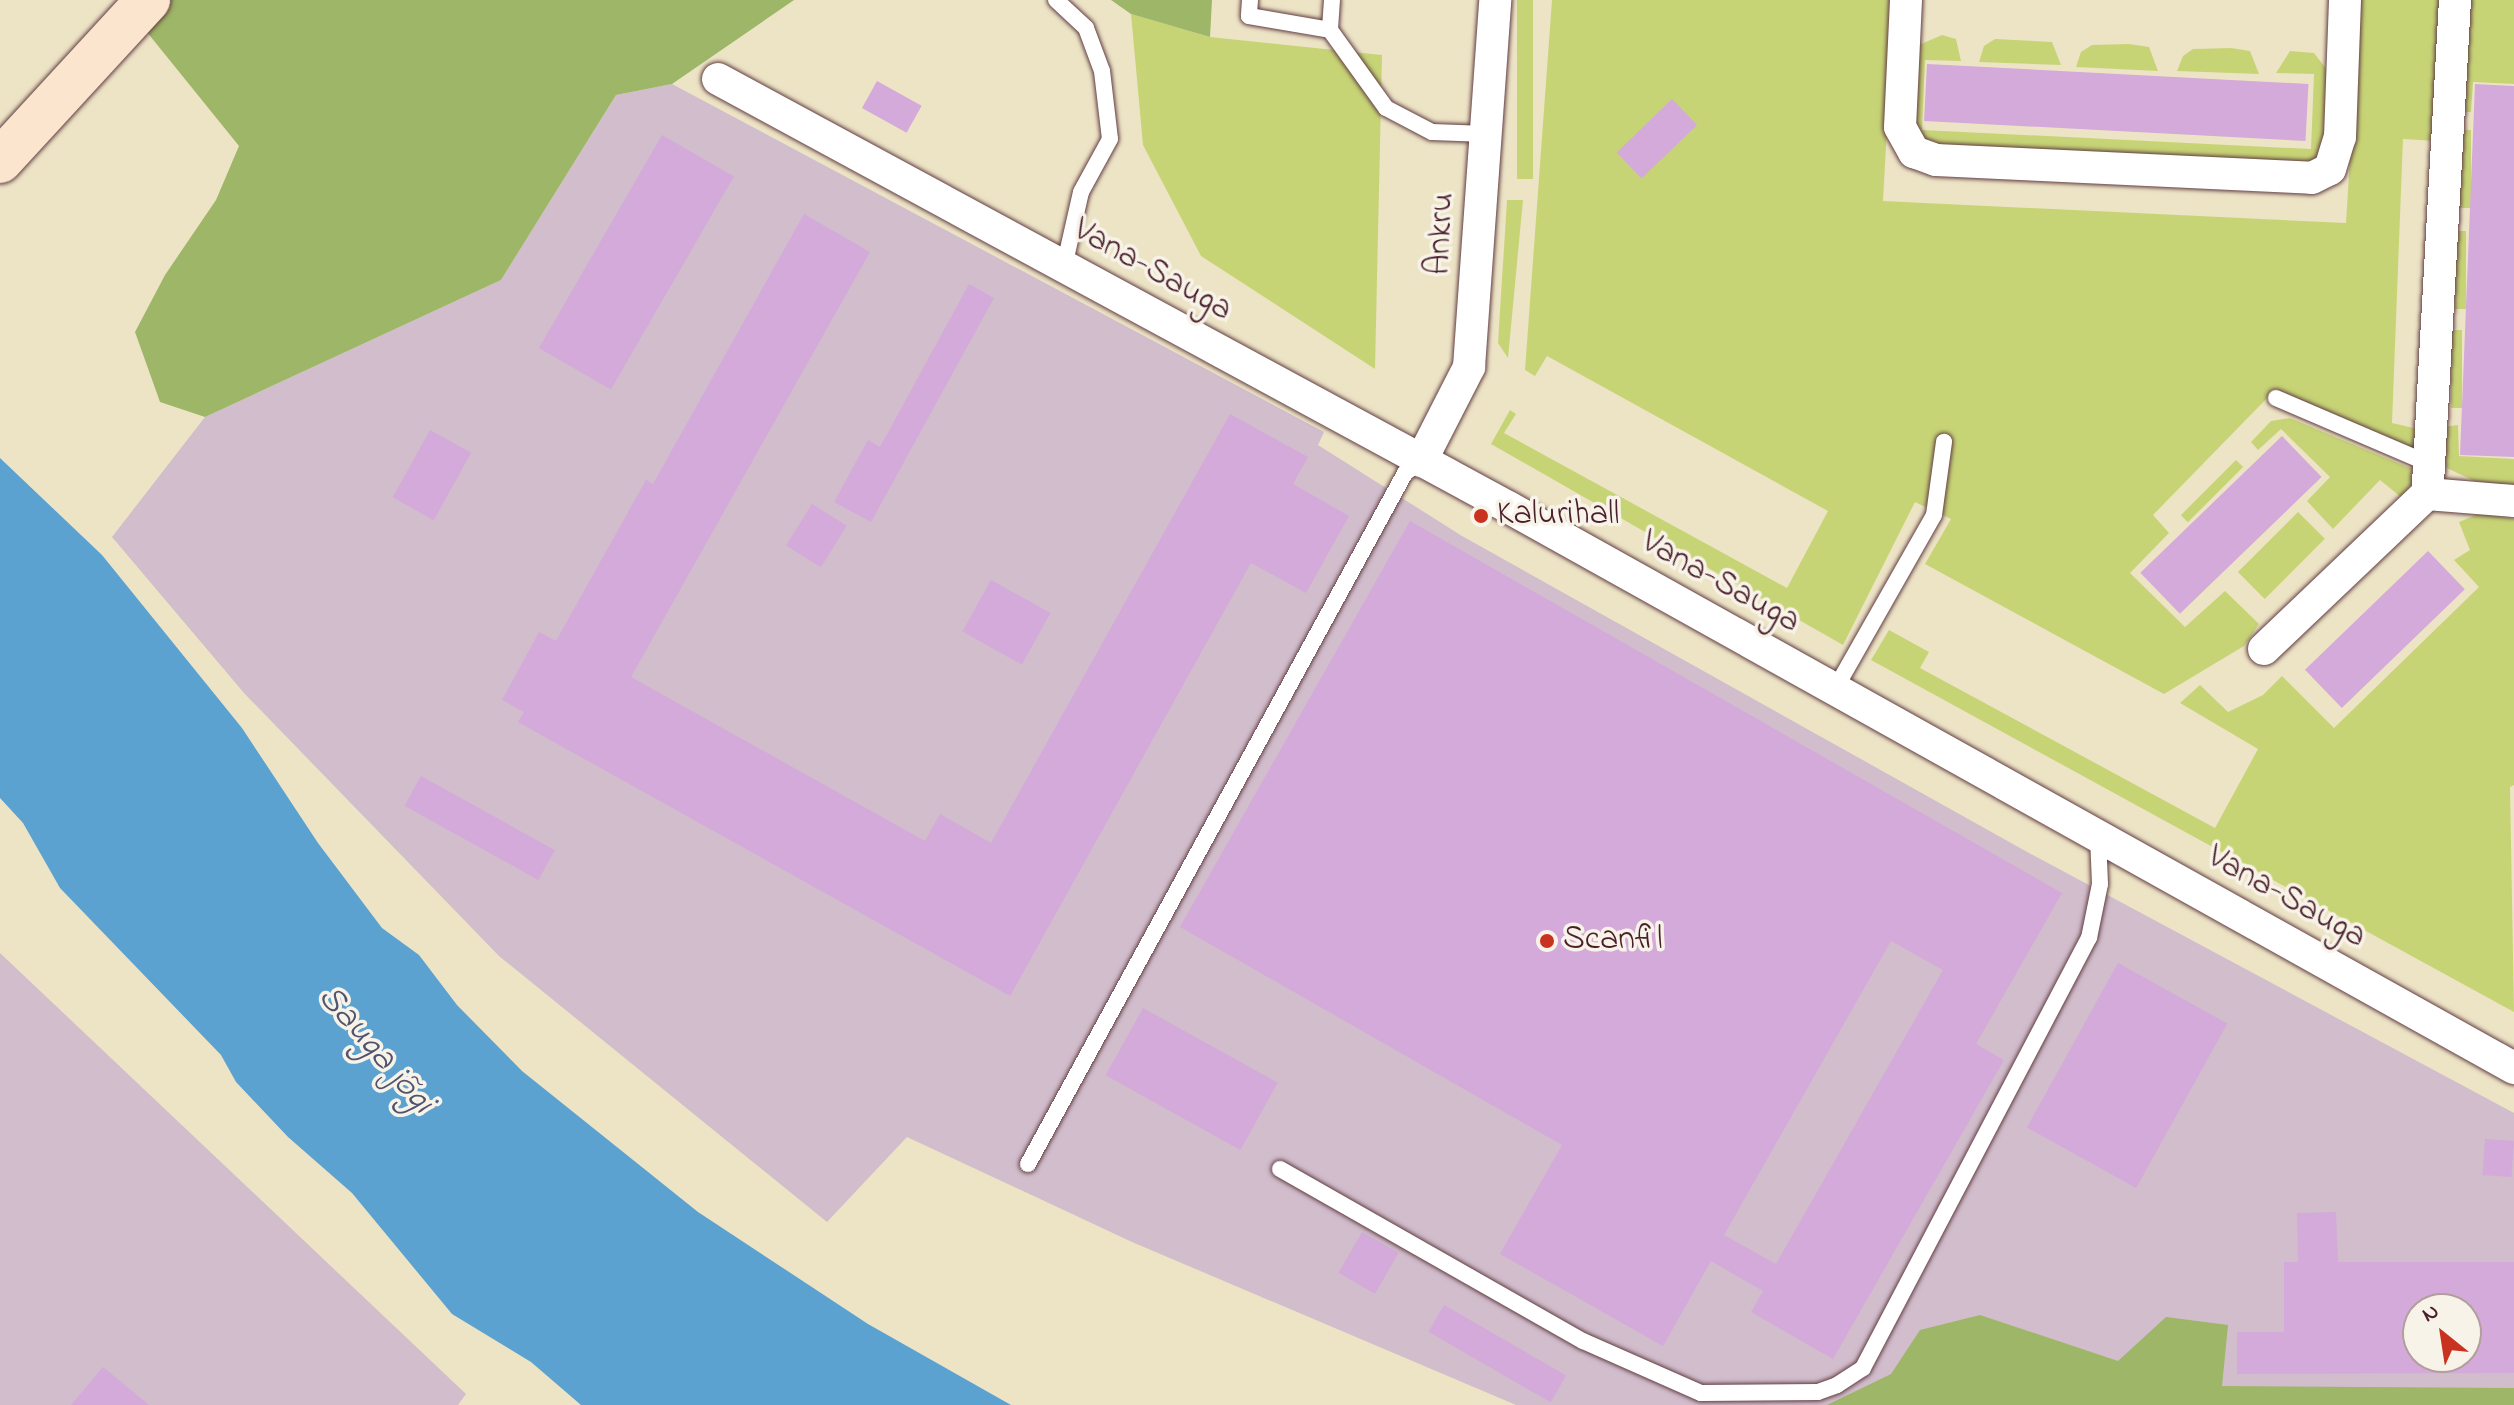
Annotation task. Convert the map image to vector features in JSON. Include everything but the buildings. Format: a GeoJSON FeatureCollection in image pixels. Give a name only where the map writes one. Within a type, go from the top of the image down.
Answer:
{"type":"FeatureCollection","features":[{"type":"Feature","properties":{"kind":"main road"},"geometry":{"type":"LineString","coordinates":[[0,161],[148,0]]}},
{"type":"Feature","properties":{"kind":"street","name":"Ankru"},"geometry":{"type":"LineString","coordinates":[[1421,461],[1469,367],[1495,0]]}},
{"type":"Feature","properties":{"kind":"street"},"geometry":{"type":"LineString","coordinates":[[1906,0],[1900,127],[1914,152],[1936,160],[2312,178],[2330,169],[2340,137],[2345,0]]}},
{"type":"Feature","properties":{"kind":"street"},"geometry":{"type":"LineString","coordinates":[[2264,649],[2429,479],[2455,0]]}},
{"type":"Feature","properties":{"kind":"street","name":"Vana-Sauga"},"geometry":{"type":"LineString","coordinates":[[718,79],[1421,461],[2514,1068]]}},
{"type":"Feature","properties":{"kind":"street"},"geometry":{"type":"LineString","coordinates":[[2429,479],[2514,501]]}},
{"type":"Feature","properties":{"kind":"lane"},"geometry":{"type":"LineString","coordinates":[[1056,0],[1086,28],[1102,71],[1110,139],[1081,192],[1064,267]]}},
{"type":"Feature","properties":{"kind":"lane"},"geometry":{"type":"LineString","coordinates":[[1250,0],[1249,16],[1330,30]]}},
{"type":"Feature","properties":{"kind":"lane"},"geometry":{"type":"LineString","coordinates":[[1332,0],[1330,30],[1386,108],[1432,132],[1486,134]]}},
{"type":"Feature","properties":{"kind":"lane"},"geometry":{"type":"LineString","coordinates":[[2276,398],[2429,479]]}},
{"type":"Feature","properties":{"kind":"lane"},"geometry":{"type":"LineString","coordinates":[[1834,691],[1934,515],[1944,442]]}},
{"type":"Feature","properties":{"kind":"lane"},"geometry":{"type":"LineString","coordinates":[[1028,1164],[1405,473],[1421,461]]}},
{"type":"Feature","properties":{"kind":"lane"},"geometry":{"type":"LineString","coordinates":[[1280,1169],[1583,1341],[1701,1393],[1827,1389],[1863,1368],[2089,938],[2100,884],[2098,837]]}},
{"type":"Feature","properties":{"kind":"shaded area"},"geometry":{"type":"Polygon","coordinates":[[[672,84],[1324,432],[1318,445],[1462,536],[2029,853],[2514,1113],[2514,1405],[1516,1405],[1132,1242],[907,1137],[827,1222],[499,956],[244,693],[112,537],[205,417],[501,280],[616,95],[672,84]]]}},
{"type":"Feature","properties":{"kind":"shaded area"},"geometry":{"type":"Polygon","coordinates":[[[0,953],[466,1394],[458,1405],[0,1405],[0,953]]]}},
{"type":"Feature","properties":{"kind":"green space"},"geometry":{"type":"Polygon","coordinates":[[[121,0],[794,0],[672,84],[616,95],[501,280],[205,417],[160,402],[135,332],[165,275],[216,200],[239,146],[121,0]]]}},
{"type":"Feature","properties":{"kind":"green space"},"geometry":{"type":"Polygon","coordinates":[[[1111,0],[1212,0],[1210,37],[1131,14],[1111,0]]]}},
{"type":"Feature","properties":{"kind":"green space"},"geometry":{"type":"Polygon","coordinates":[[[1517,0],[1533,0],[1533,179],[1517,179],[1517,0]]]}},
{"type":"Feature","properties":{"kind":"green space"},"geometry":{"type":"Polygon","coordinates":[[[1552,0],[1894,0],[1883,201],[2346,223],[2360,0],[2448,0],[2437,141],[2403,139],[2392,423],[2418,429],[2418,450],[2274,391],[2153,515],[2169,533],[2130,573],[2185,627],[2225,591],[2259,624],[2244,646],[2164,694],[1925,564],[1951,519],[1915,502],[1843,645],[1491,444],[1510,410],[1516,414],[1504,433],[1787,588],[1828,511],[1547,356],[1535,376],[1525,370],[1552,0]]]}},
{"type":"Feature","properties":{"kind":"green space"},"geometry":{"type":"Polygon","coordinates":[[[2466,0],[2514,0],[2514,84],[2473,82],[2471,112],[2460,112],[2466,0]]]}},
{"type":"Feature","properties":{"kind":"green space"},"geometry":{"type":"Polygon","coordinates":[[[1131,14],[1210,37],[1382,55],[1375,369],[1201,256],[1143,145],[1131,14]]]}},
{"type":"Feature","properties":{"kind":"green space"},"geometry":{"type":"Polygon","coordinates":[[[1942,35],[1956,39],[1961,61],[1925,60],[1922,130],[2311,149],[2314,74],[2276,73],[2290,51],[2314,53],[2331,75],[2328,143],[2315,163],[1925,147],[1915,141],[1919,45],[1942,35]]]}},
{"type":"Feature","properties":{"kind":"green space"},"geometry":{"type":"Polygon","coordinates":[[[1995,39],[2052,42],[2061,65],[1979,62],[1984,46],[1995,39]]]}},
{"type":"Feature","properties":{"kind":"green space"},"geometry":{"type":"Polygon","coordinates":[[[2092,45],[2149,47],[2158,71],[2076,67],[2081,52],[2092,45]]]}},
{"type":"Feature","properties":{"kind":"green space"},"geometry":{"type":"Polygon","coordinates":[[[2193,49],[2250,51],[2259,74],[2177,71],[2183,56],[2193,49]]]}},
{"type":"Feature","properties":{"kind":"green space"},"geometry":{"type":"Polygon","coordinates":[[[2459,130],[2471,130],[2471,208],[2459,208],[2459,130]]]}},
{"type":"Feature","properties":{"kind":"green space"},"geometry":{"type":"Polygon","coordinates":[[[1507,200],[1523,200],[1508,358],[1498,343],[1507,200]]]}},
{"type":"Feature","properties":{"kind":"green space"},"geometry":{"type":"Polygon","coordinates":[[[2455,231],[2466,231],[2466,309],[2455,309],[2455,231]]]}},
{"type":"Feature","properties":{"kind":"green space"},"geometry":{"type":"Polygon","coordinates":[[[2451,330],[2462,330],[2462,408],[2451,408],[2451,330]]]}},
{"type":"Feature","properties":{"kind":"green space"},"geometry":{"type":"Polygon","coordinates":[[[2290,418],[2412,469],[2412,483],[2401,497],[2380,480],[2333,529],[2307,501],[2330,477],[2281,429],[2258,450],[2251,442],[2271,421],[2290,418]]]}},
{"type":"Feature","properties":{"kind":"green space"},"geometry":{"type":"Polygon","coordinates":[[[2458,425],[2459,456],[2514,459],[2514,489],[2493,490],[2447,468],[2441,458],[2442,427],[2458,425]]]}},
{"type":"Feature","properties":{"kind":"green space"},"geometry":{"type":"Polygon","coordinates":[[[2236,460],[2243,467],[2188,522],[2181,515],[2236,460]]]}},
{"type":"Feature","properties":{"kind":"green space"},"geometry":{"type":"Polygon","coordinates":[[[2298,512],[2325,539],[2265,599],[2238,572],[2298,512]]]}},
{"type":"Feature","properties":{"kind":"green space"},"geometry":{"type":"Polygon","coordinates":[[[2481,513],[2514,519],[2514,785],[2510,787],[2514,1012],[1871,660],[1889,630],[1929,652],[1920,668],[2215,828],[2258,749],[2180,703],[2200,685],[2228,712],[2263,695],[2282,676],[2334,728],[2479,587],[2454,560],[2470,550],[2459,522],[2481,513]]]}},
{"type":"Feature","properties":{"kind":"green space"},"geometry":{"type":"Polygon","coordinates":[[[1980,1315],[2118,1361],[2166,1317],[2228,1325],[2222,1386],[2514,1388],[2514,1405],[1827,1405],[1891,1374],[1920,1330],[1980,1315]]]}},
{"type":"Feature","properties":{"kind":"water","name":"Sauga jõgi"},"geometry":{"type":"Polygon","coordinates":[[[0,458],[102,555],[242,728],[318,843],[382,928],[419,955],[457,1005],[522,1071],[698,1212],[868,1324],[1011,1405],[581,1405],[531,1362],[452,1314],[352,1193],[288,1137],[236,1082],[221,1055],[60,888],[23,823],[0,798],[0,458]]]}},
{"type":"Feature","properties":{"kind":"place","name":"Kalurihall"},"geometry":{"type":"Point","coordinates":[1481,516]}},
{"type":"Feature","properties":{"kind":"place","name":"Scanfil"},"geometry":{"type":"Point","coordinates":[1547,941]}}]}
